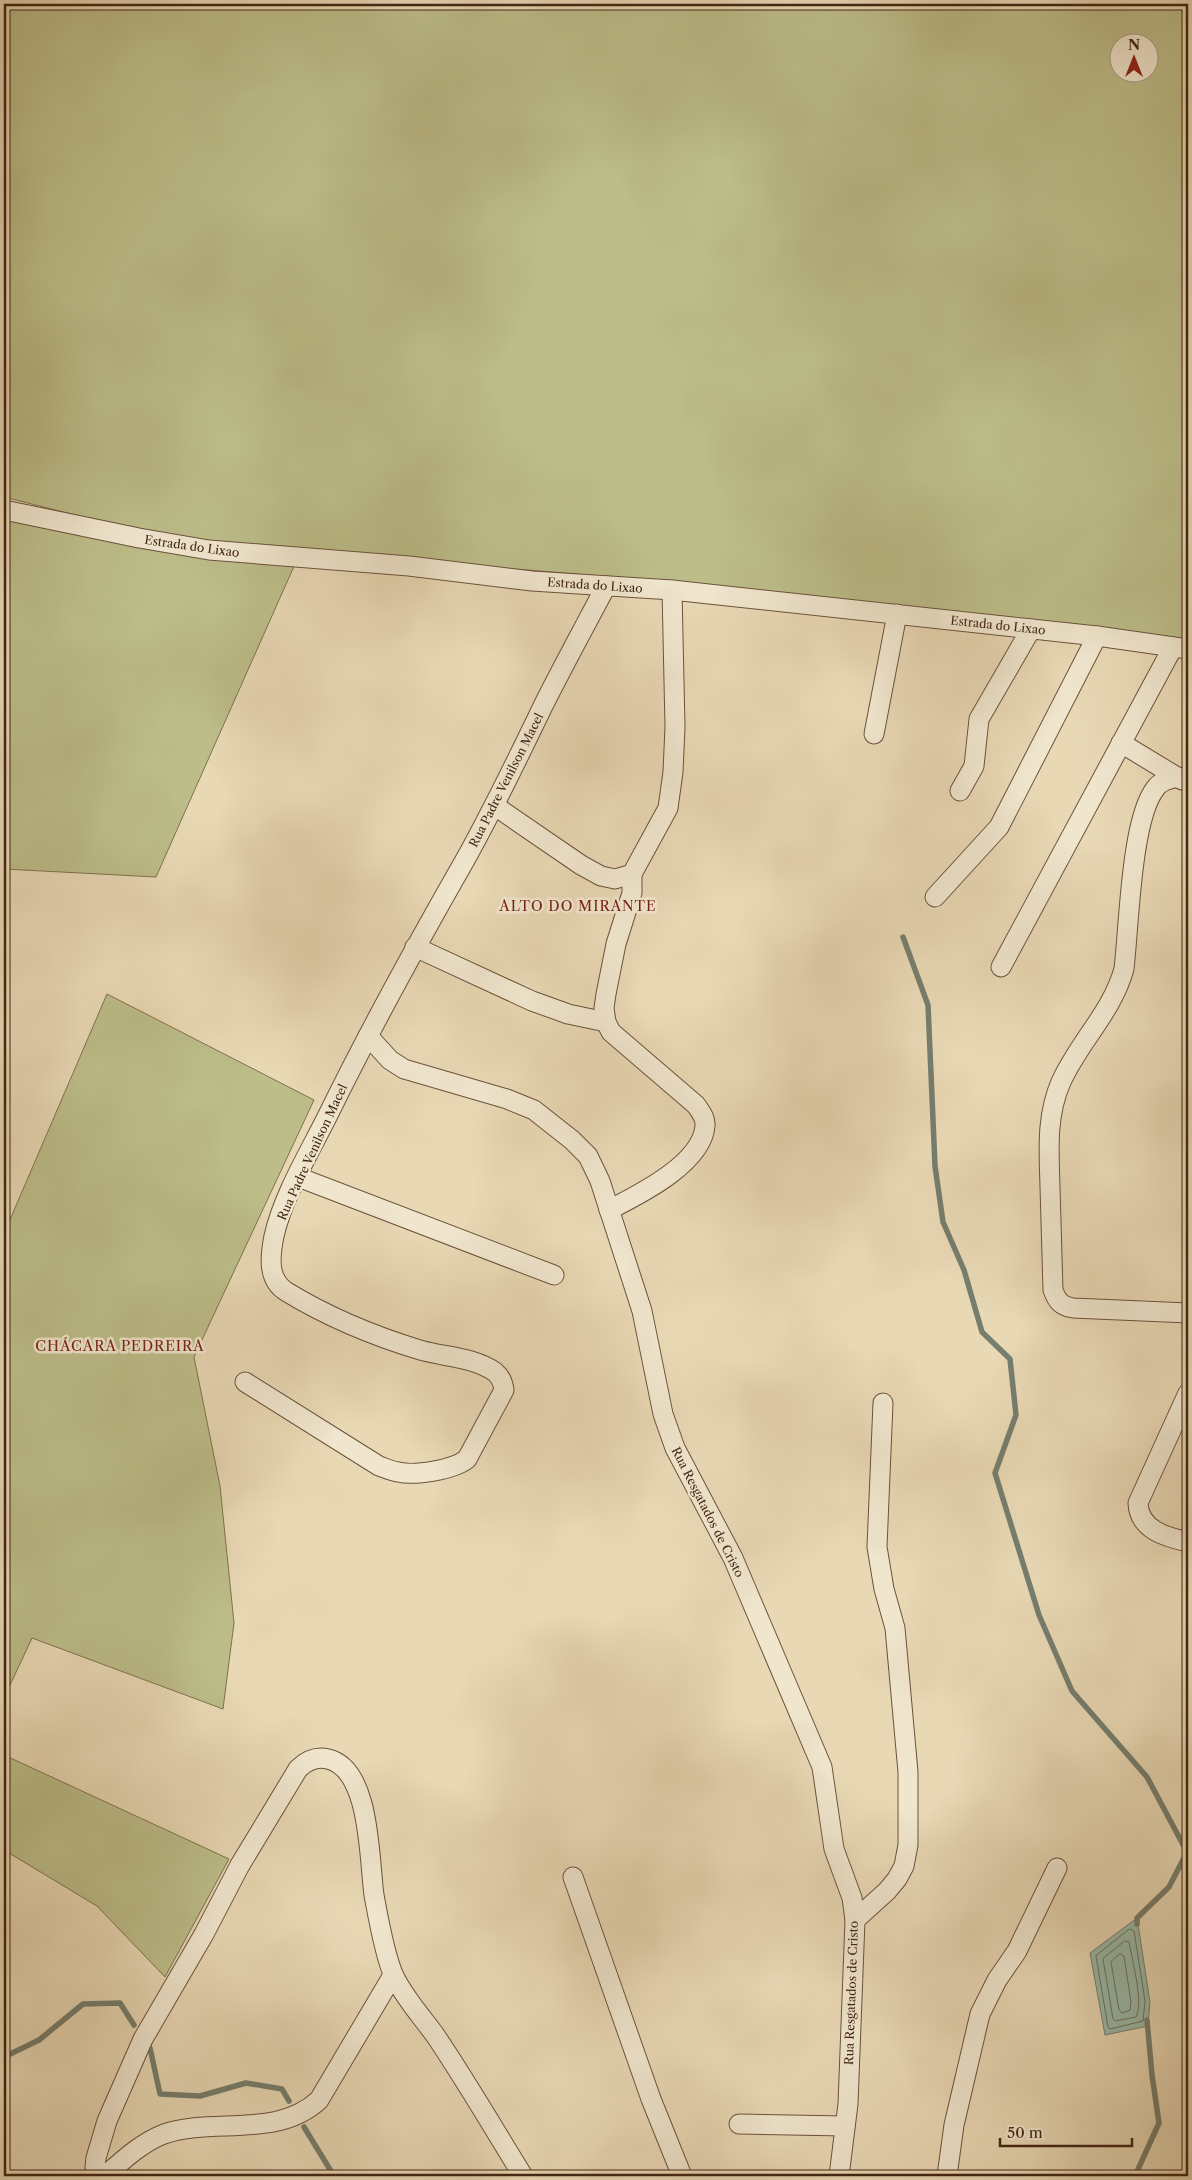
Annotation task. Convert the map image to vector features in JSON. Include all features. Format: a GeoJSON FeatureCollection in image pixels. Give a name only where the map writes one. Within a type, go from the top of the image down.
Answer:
{"type":"FeatureCollection","features":[{"type":"Feature","properties":{"kind":"street","name":"Estrada do Lixao"},"geometry":{"type":"LineString","coordinates":[[4,510],[139,538],[209,550],[371,563],[532,581],[672,590],[1097,636],[1180,648]]}},
{"type":"Feature","properties":{"kind":"street","name":"Rua Padre Venilson Macel"},"geometry":{"type":"LineString","coordinates":[[245,1382],[379,1466],[397,1472],[414,1473],[459,1466],[467,1459],[504,1390],[500,1376],[482,1365],[420,1350],[364,1330],[317,1309],[276,1284],[272,1274],[274,1236],[298,1177],[368,1036],[415,947],[495,806],[544,704],[606,586]]}},
{"type":"Feature","properties":{"kind":"street"},"geometry":{"type":"LineString","coordinates":[[609,1210],[652,1187],[676,1170],[696,1148],[705,1126],[704,1117],[696,1105],[611,1032],[606,1022],[604,1008],[616,944],[632,893],[632,874],[668,808],[673,772],[675,726],[672,590]]}},
{"type":"Feature","properties":{"kind":"street"},"geometry":{"type":"LineString","coordinates":[[874,734],[897,614]]}},
{"type":"Feature","properties":{"kind":"street"},"geometry":{"type":"LineString","coordinates":[[960,791],[974,766],[979,720],[1031,629]]}},
{"type":"Feature","properties":{"kind":"street"},"geometry":{"type":"LineString","coordinates":[[935,897],[999,827],[1097,636]]}},
{"type":"Feature","properties":{"kind":"street"},"geometry":{"type":"LineString","coordinates":[[1001,967],[1121,743],[1180,648]]}},
{"type":"Feature","properties":{"kind":"street"},"geometry":{"type":"LineString","coordinates":[[1121,743],[1183,780]]}},
{"type":"Feature","properties":{"kind":"street"},"geometry":{"type":"LineString","coordinates":[[1183,780],[1165,780],[1155,788],[1147,802],[1135,858],[1124,969],[1110,1003],[1073,1059],[1061,1083],[1052,1107],[1049,1125],[1049,1159],[1053,1290],[1057,1301],[1064,1306],[1073,1308],[1188,1313]]}},
{"type":"Feature","properties":{"kind":"street"},"geometry":{"type":"LineString","coordinates":[[495,806],[581,865],[601,876],[616,879],[632,874]]}},
{"type":"Feature","properties":{"kind":"street"},"geometry":{"type":"LineString","coordinates":[[415,947],[532,1001],[568,1014],[606,1022]]}},
{"type":"Feature","properties":{"kind":"street","name":"Rua Resgatados de Cristo"},"geometry":{"type":"LineString","coordinates":[[368,1036],[390,1060],[404,1069],[507,1099],[534,1110],[572,1140],[588,1156],[600,1181],[642,1311],[663,1414],[675,1448],[733,1558],[822,1767],[834,1849],[852,1898],[855,1920],[848,2104],[839,2176]]}},
{"type":"Feature","properties":{"kind":"street"},"geometry":{"type":"LineString","coordinates":[[298,1177],[554,1275]]}},
{"type":"Feature","properties":{"kind":"street"},"geometry":{"type":"LineString","coordinates":[[1188,1393],[1138,1503],[1138,1513],[1142,1520],[1151,1528],[1166,1536],[1188,1542]]}},
{"type":"Feature","properties":{"kind":"street"},"geometry":{"type":"LineString","coordinates":[[855,1920],[877,1901],[897,1879],[904,1866],[908,1845],[908,1772],[895,1628],[884,1589],[877,1547],[884,1403]]}},
{"type":"Feature","properties":{"kind":"street"},"geometry":{"type":"LineString","coordinates":[[98,2176],[96,2158],[107,2121],[143,2039],[204,1934],[240,1865],[298,1769],[312,1759],[322,1758],[332,1760],[342,1766],[351,1776],[360,1796],[366,1824],[374,1896],[393,1975],[435,2036],[523,2176]]}},
{"type":"Feature","properties":{"kind":"street"},"geometry":{"type":"LineString","coordinates":[[947,2176],[954,2125],[980,2014],[996,1980],[1017,1951],[1057,1868]]}},
{"type":"Feature","properties":{"kind":"street"},"geometry":{"type":"LineString","coordinates":[[573,1877],[651,2099],[682,2176]]}},
{"type":"Feature","properties":{"kind":"street"},"geometry":{"type":"LineString","coordinates":[[105,2176],[150,2141],[165,2134],[182,2129],[275,2121],[294,2116],[311,2106],[319,2100],[393,1975]]}},
{"type":"Feature","properties":{"kind":"street"},"geometry":{"type":"LineString","coordinates":[[739,2124],[845,2126]]}},
{"type":"Feature","properties":{"kind":"green space"},"geometry":{"type":"Polygon","coordinates":[[[4,4],[1188,4],[1188,641],[1062,625],[602,576],[217,545],[99,521],[4,497],[4,4]]]}},
{"type":"Feature","properties":{"kind":"green space"},"geometry":{"type":"Polygon","coordinates":[[[4,518],[295,564],[156,877],[4,869],[4,518]]]}},
{"type":"Feature","properties":{"kind":"green space"},"geometry":{"type":"Polygon","coordinates":[[[107,994],[314,1100],[194,1357],[220,1486],[234,1623],[223,1709],[32,1638],[4,1698],[4,1225],[9,1222],[107,994]]]}},
{"type":"Feature","properties":{"kind":"green space"},"geometry":{"type":"Polygon","coordinates":[[[4,1755],[229,1859],[165,1977],[97,1906],[4,1850],[4,1755]]]}},
{"type":"Feature","properties":{"kind":"water"},"geometry":{"type":"Polygon","coordinates":[[[1137,1918],[1150,2002],[1148,2026],[1105,2035],[1090,1953],[1137,1918]]]}},
{"type":"Feature","properties":{"kind":"waterway"},"geometry":{"type":"LineString","coordinates":[[903,937],[928,1005],[935,1166],[943,1222],[964,1270],[982,1332],[1010,1359],[1016,1415],[995,1473],[1039,1615],[1072,1691],[1147,1777],[1187,1852],[1169,1887],[1137,1918],[1137,1924]]}},
{"type":"Feature","properties":{"kind":"waterway"},"geometry":{"type":"LineString","coordinates":[[4,2057],[39,2040],[83,2004],[120,2003],[134,2025]]}},
{"type":"Feature","properties":{"kind":"waterway"},"geometry":{"type":"LineString","coordinates":[[1135,2176],[1159,2123],[1147,2020]]}},
{"type":"Feature","properties":{"kind":"waterway"},"geometry":{"type":"LineString","coordinates":[[150,2048],[160,2094],[200,2096],[246,2083],[282,2089],[289,2101]]}},
{"type":"Feature","properties":{"kind":"waterway"},"geometry":{"type":"LineString","coordinates":[[304,2127],[334,2176]]}},
{"type":"Feature","properties":{"kind":"district","name":"ALTO DO MIRANTE"},"geometry":{"type":"Point","coordinates":[578,906]}},
{"type":"Feature","properties":{"kind":"district","name":"CHÁCARA PEDREIRA"},"geometry":{"type":"Point","coordinates":[120,1346]}}]}
